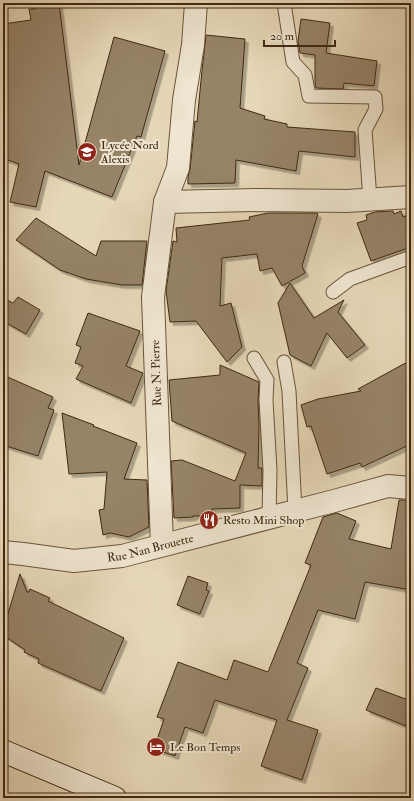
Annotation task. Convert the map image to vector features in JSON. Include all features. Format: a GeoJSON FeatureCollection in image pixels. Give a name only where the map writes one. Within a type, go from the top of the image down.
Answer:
{"type":"FeatureCollection","features":[{"type":"Feature","properties":{"kind":"street","name":"Rue N. Pierre"},"geometry":{"type":"LineString","coordinates":[[162,545],[153,297],[165,202],[178,168],[184,100],[193,45],[196,3]]}},
{"type":"Feature","properties":{"kind":"street"},"geometry":{"type":"LineString","coordinates":[[165,202],[260,200],[346,201],[411,197]]}},
{"type":"Feature","properties":{"kind":"street","name":"Rue Nan Brouette"},"geometry":{"type":"LineString","coordinates":[[3,552],[74,561],[122,556],[388,486],[411,488]]}},
{"type":"Feature","properties":{"kind":"street"},"geometry":{"type":"LineString","coordinates":[[3,751],[115,798]]}},
{"type":"Feature","properties":{"kind":"lane"},"geometry":{"type":"LineString","coordinates":[[284,3],[293,62],[305,75],[309,96],[375,97],[376,109],[365,130],[370,200]]}},
{"type":"Feature","properties":{"kind":"lane"},"geometry":{"type":"LineString","coordinates":[[333,292],[350,279],[411,257]]}},
{"type":"Feature","properties":{"kind":"lane"},"geometry":{"type":"LineString","coordinates":[[254,358],[267,380],[266,400],[270,470],[269,518]]}},
{"type":"Feature","properties":{"kind":"lane"},"geometry":{"type":"LineString","coordinates":[[284,362],[289,391],[295,511]]}},
{"type":"Feature","properties":{"kind":"building"},"geometry":{"type":"Polygon","coordinates":[[[34,3],[59,3],[79,165],[114,37],[165,51],[141,137],[137,136],[112,197],[45,171],[36,207],[10,202],[19,164],[3,158],[3,24],[31,20],[29,9],[35,9],[34,3]]]}},
{"type":"Feature","properties":{"kind":"building"},"geometry":{"type":"Polygon","coordinates":[[[301,19],[330,23],[326,53],[377,61],[374,86],[344,83],[343,89],[316,88],[315,55],[300,53],[298,41],[301,19]]]}},
{"type":"Feature","properties":{"kind":"building"},"geometry":{"type":"Polygon","coordinates":[[[206,35],[245,39],[240,108],[265,116],[264,119],[287,124],[287,127],[355,132],[355,157],[299,151],[296,171],[236,160],[235,183],[188,184],[195,121],[197,122],[206,35]]]}},
{"type":"Feature","properties":{"kind":"building"},"geometry":{"type":"Polygon","coordinates":[[[393,211],[394,214],[401,211],[403,217],[411,215],[411,247],[371,261],[357,223],[367,220],[366,215],[375,212],[393,211]]]}},
{"type":"Feature","properties":{"kind":"building"},"geometry":{"type":"Polygon","coordinates":[[[268,213],[318,214],[302,266],[305,273],[282,286],[272,268],[260,271],[257,254],[222,258],[220,306],[231,303],[242,347],[227,362],[196,321],[170,322],[166,291],[173,241],[177,242],[176,228],[250,220],[249,217],[268,213]]]}},
{"type":"Feature","properties":{"kind":"building"},"geometry":{"type":"Polygon","coordinates":[[[36,218],[96,256],[101,241],[147,241],[142,285],[122,285],[86,279],[60,270],[16,240],[36,218]]]}},
{"type":"Feature","properties":{"kind":"building"},"geometry":{"type":"Polygon","coordinates":[[[290,283],[314,318],[344,300],[338,312],[365,345],[347,358],[327,333],[311,366],[290,355],[278,303],[290,283]]]}},
{"type":"Feature","properties":{"kind":"building"},"geometry":{"type":"Polygon","coordinates":[[[18,297],[40,310],[26,334],[3,321],[3,298],[13,303],[18,297]]]}},
{"type":"Feature","properties":{"kind":"building"},"geometry":{"type":"Polygon","coordinates":[[[88,313],[140,331],[126,366],[143,373],[131,403],[76,379],[83,366],[75,363],[81,347],[76,345],[88,313]]]}},
{"type":"Feature","properties":{"kind":"building"},"geometry":{"type":"Polygon","coordinates":[[[411,360],[411,444],[362,467],[360,463],[327,474],[311,426],[307,427],[301,405],[318,399],[361,391],[358,389],[411,360]]]}},
{"type":"Feature","properties":{"kind":"building"},"geometry":{"type":"Polygon","coordinates":[[[220,365],[259,382],[258,468],[262,468],[262,486],[240,485],[240,508],[212,509],[212,516],[174,518],[171,461],[182,460],[235,481],[246,453],[172,421],[169,380],[220,375],[220,365]]]}},
{"type":"Feature","properties":{"kind":"building"},"geometry":{"type":"Polygon","coordinates":[[[3,375],[53,397],[48,408],[54,410],[38,456],[3,445],[3,375]]]}},
{"type":"Feature","properties":{"kind":"building"},"geometry":{"type":"Polygon","coordinates":[[[62,413],[137,443],[124,479],[147,480],[149,527],[129,537],[110,533],[103,535],[99,510],[104,509],[107,472],[69,474],[62,413]]]}},
{"type":"Feature","properties":{"kind":"building"},"geometry":{"type":"Polygon","coordinates":[[[399,500],[411,500],[411,590],[365,582],[355,619],[318,610],[297,663],[308,668],[287,720],[318,730],[302,780],[261,766],[277,720],[215,700],[203,733],[185,727],[175,756],[154,749],[164,719],[157,717],[178,662],[227,680],[234,660],[268,672],[311,565],[305,563],[323,517],[337,513],[356,521],[349,539],[391,549],[399,500]]]}},
{"type":"Feature","properties":{"kind":"building"},"geometry":{"type":"Polygon","coordinates":[[[20,574],[27,592],[29,592],[30,589],[50,598],[48,601],[124,638],[101,691],[38,663],[39,659],[24,652],[25,650],[3,635],[3,630],[20,574]]]}},
{"type":"Feature","properties":{"kind":"building"},"geometry":{"type":"Polygon","coordinates":[[[188,576],[208,583],[206,590],[209,591],[200,614],[177,605],[188,576]]]}},
{"type":"Feature","properties":{"kind":"building"},"geometry":{"type":"Polygon","coordinates":[[[376,688],[411,701],[411,728],[366,710],[376,688]]]}},
{"type":"Feature","properties":{"kind":"place","name":"Lycée Nord Alexis"},"geometry":{"type":"Point","coordinates":[87,152]}},
{"type":"Feature","properties":{"kind":"place","name":"Resto Mini Shop"},"geometry":{"type":"Point","coordinates":[209,520]}},
{"type":"Feature","properties":{"kind":"place","name":"Le Bon Temps"},"geometry":{"type":"Point","coordinates":[156,747]}}]}
